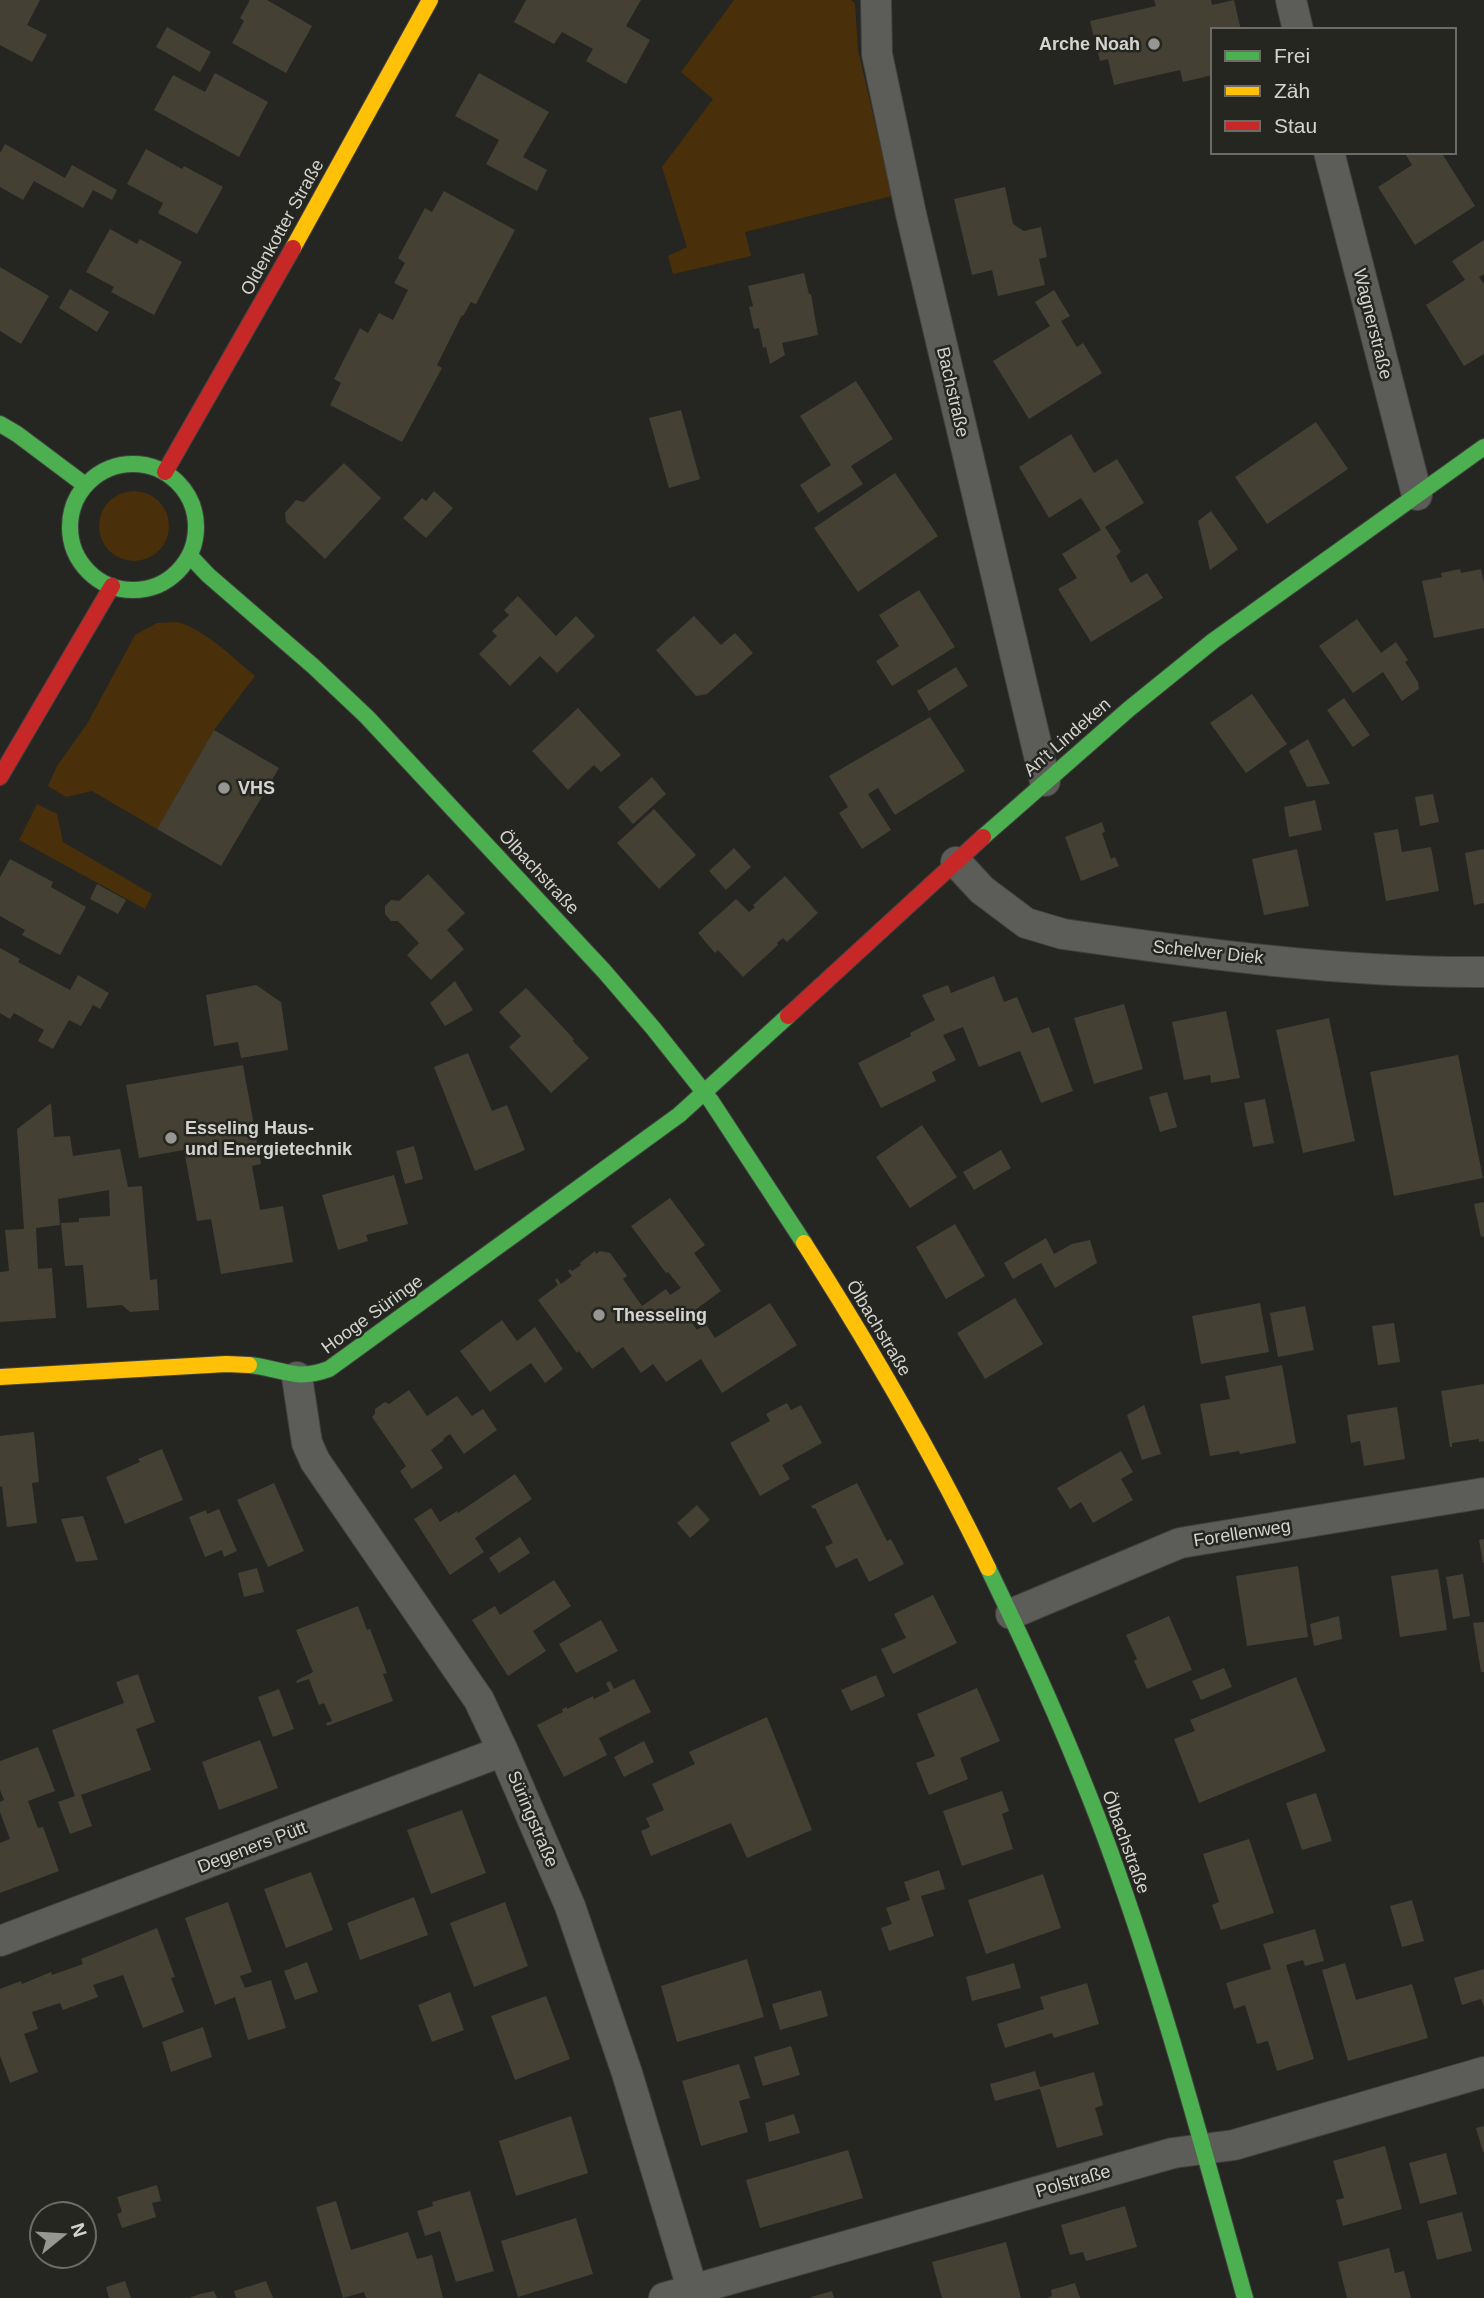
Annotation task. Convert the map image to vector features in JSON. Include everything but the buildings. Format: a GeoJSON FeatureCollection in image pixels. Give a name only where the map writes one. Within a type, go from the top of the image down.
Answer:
{"type":"FeatureCollection","features":[{"type":"Feature","properties":{"kind":"street","name":"Oldenkotter Straße"},"geometry":{"type":"LineString","coordinates":[[165,472],[255,317],[430,0]]}},
{"type":"Feature","properties":{"kind":"street","name":"Bachstraße"},"geometry":{"type":"LineString","coordinates":[[876,0],[877,54],[911,214],[1045,781]]}},
{"type":"Feature","properties":{"kind":"street"},"geometry":{"type":"LineString","coordinates":[[1291,0],[1298,28]]}},
{"type":"Feature","properties":{"kind":"street","name":"Wagnerstraße"},"geometry":{"type":"LineString","coordinates":[[1330,154],[1417,495]]}},
{"type":"Feature","properties":{"kind":"street"},"geometry":{"type":"LineString","coordinates":[[0,424],[18,434],[85,485]]}},
{"type":"Feature","properties":{"kind":"street","name":"An't Lindeken"},"geometry":{"type":"LineString","coordinates":[[704,1091],[1045,781],[1129,709],[1213,641],[1484,447]]}},
{"type":"Feature","properties":{"kind":"street"},"geometry":{"type":"LineString","coordinates":[[123,464],[145,464],[165,472],[180,484],[190,500],[196,537],[190,556],[179,570],[165,581],[148,588],[130,590],[112,586],[94,576],[80,561],[72,542],[70,522],[75,502],[85,485],[103,471],[123,464]]}},
{"type":"Feature","properties":{"kind":"street","name":"Ölbachstraße"},"geometry":{"type":"LineString","coordinates":[[190,556],[208,575],[345,695],[415,766],[649,1022],[704,1091],[823,1273],[888,1379],[943,1479],[1011,1614],[1053,1705],[1088,1792],[1163,2011],[1245,2298]]}},
{"type":"Feature","properties":{"kind":"street"},"geometry":{"type":"LineString","coordinates":[[0,777],[112,586]]}},
{"type":"Feature","properties":{"kind":"street","name":"Schelver Diek"},"geometry":{"type":"LineString","coordinates":[[956,862],[982,890],[1026,923],[1063,934],[1305,963],[1437,972],[1484,972]]}},
{"type":"Feature","properties":{"kind":"street","name":"Hooge Süringe"},"geometry":{"type":"LineString","coordinates":[[297,1377],[313,1376],[329,1369],[679,1115],[704,1091]]}},
{"type":"Feature","properties":{"kind":"street"},"geometry":{"type":"LineString","coordinates":[[0,1377],[226,1364],[256,1365],[297,1377]]}},
{"type":"Feature","properties":{"kind":"street","name":"Süringstraße"},"geometry":{"type":"LineString","coordinates":[[297,1377],[307,1443],[315,1461],[479,1700],[570,1906],[627,2073],[684,2295]]}},
{"type":"Feature","properties":{"kind":"street","name":"Forellenweg"},"geometry":{"type":"LineString","coordinates":[[1011,1614],[1180,1543],[1484,1493]]}},
{"type":"Feature","properties":{"kind":"street","name":"Degeners Pütt"},"geometry":{"type":"LineString","coordinates":[[0,1941],[503,1751]]}},
{"type":"Feature","properties":{"kind":"street","name":"Polstraße"},"geometry":{"type":"LineString","coordinates":[[684,2295],[1155,2157],[1173,2152],[1234,2145],[1484,2072]]}},
{"type":"Feature","properties":{"kind":"shaded area"},"geometry":{"type":"Polygon","coordinates":[[[734,0],[851,0],[855,3],[858,50],[892,196],[745,232],[751,256],[673,274],[668,256],[687,247],[662,167],[713,99],[681,72],[734,0]]]}},
{"type":"Feature","properties":{"kind":"shaded area"},"geometry":{"type":"Polygon","coordinates":[[[141,491],[154,497],[163,506],[167,512],[167,540],[159,551],[148,559],[127,561],[109,551],[101,540],[99,519],[109,501],[120,493],[141,491]]]}},
{"type":"Feature","properties":{"kind":"shaded area"},"geometry":{"type":"Polygon","coordinates":[[[178,622],[209,638],[255,676],[214,730],[157,829],[92,791],[66,797],[48,786],[57,766],[87,724],[135,635],[157,623],[178,622]]]}},
{"type":"Feature","properties":{"kind":"shaded area"},"geometry":{"type":"Polygon","coordinates":[[[37,804],[57,814],[63,842],[152,894],[145,909],[19,840],[37,804]]]}},
{"type":"Feature","properties":{"kind":"traffic: fast"},"geometry":{"type":"LineString","coordinates":[[0,424],[85,485]]}},
{"type":"Feature","properties":{"kind":"traffic: fast"},"geometry":{"type":"LineString","coordinates":[[983,837],[1129,709],[1213,641],[1484,447]]}},
{"type":"Feature","properties":{"kind":"traffic: fast"},"geometry":{"type":"LineString","coordinates":[[133,464],[157,469],[177,483],[191,503],[196,527],[191,551],[177,571],[157,585],[133,590],[109,585],[89,571],[75,551],[70,527],[75,503],[89,483],[109,469],[133,464]]}},
{"type":"Feature","properties":{"kind":"traffic: fast"},"geometry":{"type":"LineString","coordinates":[[190,556],[367,717],[604,971],[711,1101],[804,1243]]}},
{"type":"Feature","properties":{"kind":"traffic: fast"},"geometry":{"type":"LineString","coordinates":[[249,1365],[297,1374],[329,1369],[679,1115],[788,1016]]}},
{"type":"Feature","properties":{"kind":"traffic: fast"},"geometry":{"type":"LineString","coordinates":[[988,1568],[1053,1708],[1110,1851],[1165,2017],[1245,2298]]}},
{"type":"Feature","properties":{"kind":"traffic: slow"},"geometry":{"type":"LineString","coordinates":[[293,248],[430,0]]}},
{"type":"Feature","properties":{"kind":"traffic: slow"},"geometry":{"type":"LineString","coordinates":[[804,1243],[901,1403],[988,1568]]}},
{"type":"Feature","properties":{"kind":"traffic: slow"},"geometry":{"type":"LineString","coordinates":[[0,1377],[226,1364],[249,1365]]}},
{"type":"Feature","properties":{"kind":"traffic: jam"},"geometry":{"type":"LineString","coordinates":[[165,472],[293,248]]}},
{"type":"Feature","properties":{"kind":"traffic: jam"},"geometry":{"type":"LineString","coordinates":[[0,777],[112,586]]}},
{"type":"Feature","properties":{"kind":"traffic: jam"},"geometry":{"type":"LineString","coordinates":[[788,1016],[983,837]]}},
{"type":"Feature","properties":{"kind":"place","name":"Arche Noah"},"geometry":{"type":"Point","coordinates":[1154,44]}},
{"type":"Feature","properties":{"kind":"place","name":"VHS"},"geometry":{"type":"Point","coordinates":[224,788]}},
{"type":"Feature","properties":{"kind":"place","name":"Esseling Haus- und Energietechnik"},"geometry":{"type":"Point","coordinates":[171,1138]}},
{"type":"Feature","properties":{"kind":"place","name":"Thesseling"},"geometry":{"type":"Point","coordinates":[599,1315]}}]}
